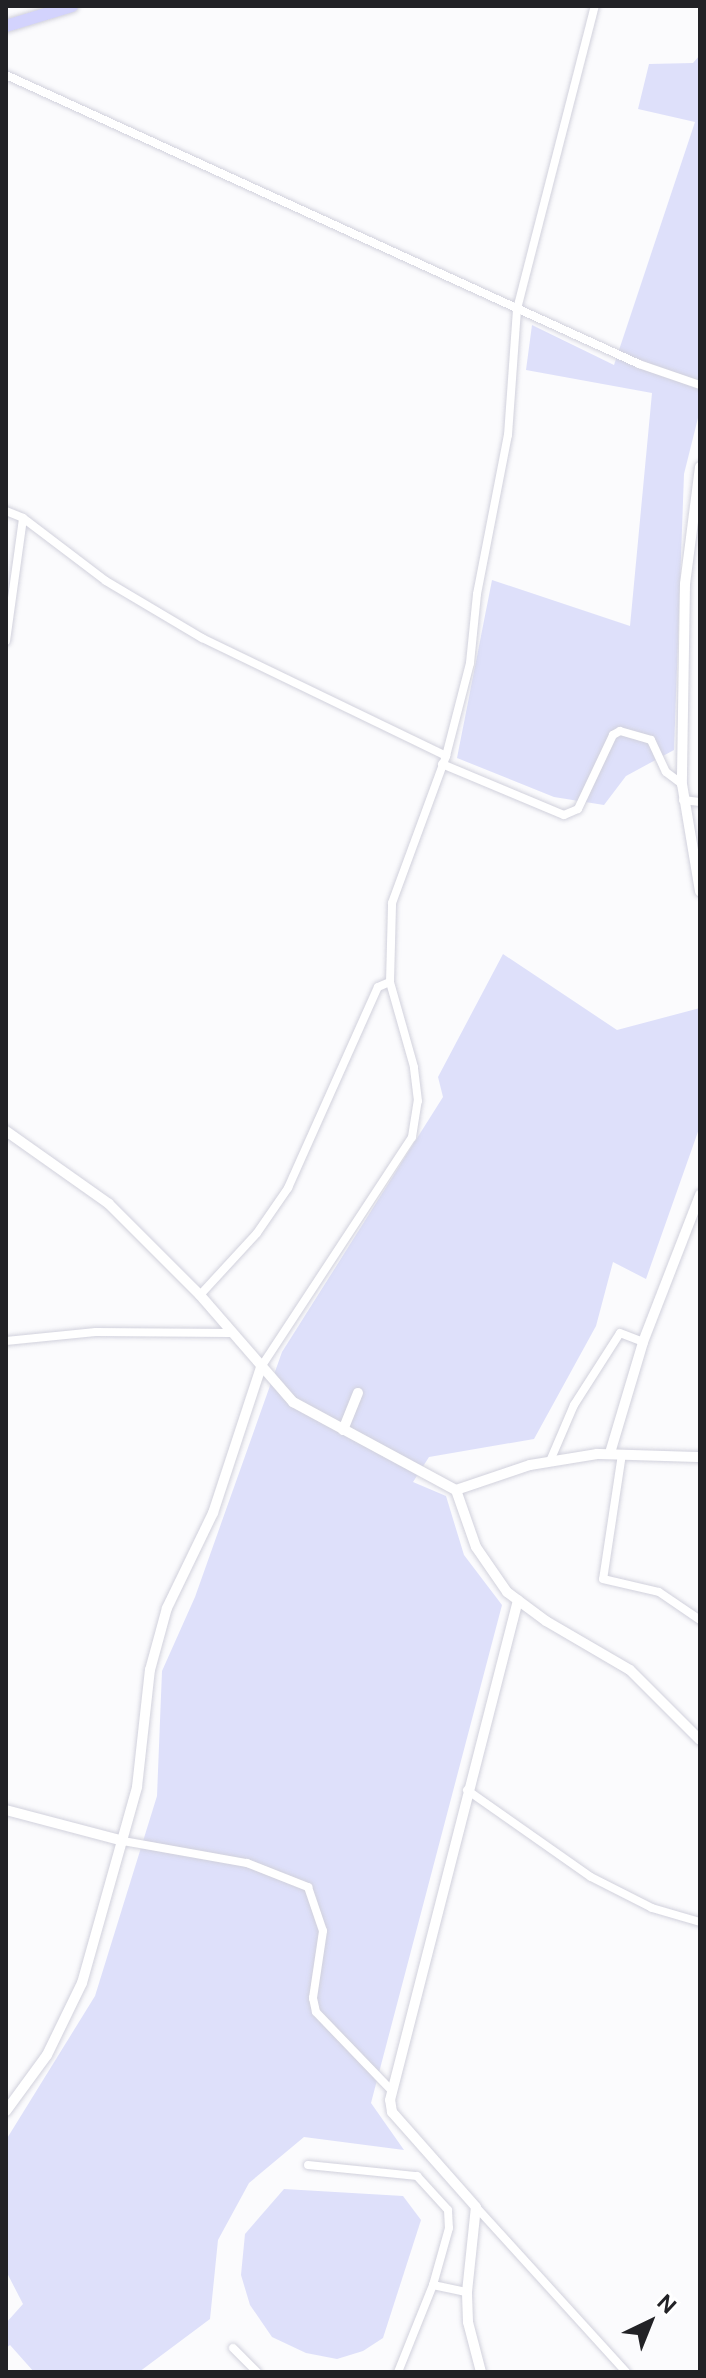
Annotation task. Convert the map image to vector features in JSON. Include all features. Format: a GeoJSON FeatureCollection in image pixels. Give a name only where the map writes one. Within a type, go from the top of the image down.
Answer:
{"type":"FeatureCollection","features":[{"type":"Feature","properties":{"kind":"main road"},"geometry":{"type":"LineString","coordinates":[[6,26],[72,6]]}},
{"type":"Feature","properties":{"kind":"street"},"geometry":{"type":"LineString","coordinates":[[6,2111],[71,2010],[137,1787],[150,1670],[167,1608],[213,1513],[261,1367],[412,1137],[418,1101],[414,1067],[390,982],[392,903],[444,760],[470,663],[479,581],[503,469],[517,309],[595,6]]}},
{"type":"Feature","properties":{"kind":"street"},"geometry":{"type":"LineString","coordinates":[[6,75],[639,364],[700,385]]}},
{"type":"Feature","properties":{"kind":"street"},"geometry":{"type":"LineString","coordinates":[[700,467],[685,584],[682,784],[700,892]]}},
{"type":"Feature","properties":{"kind":"street"},"geometry":{"type":"LineString","coordinates":[[6,511],[23,518],[106,581],[202,638],[444,760],[564,815],[578,809],[613,735],[620,731],[651,740],[666,772],[682,784]]}},
{"type":"Feature","properties":{"kind":"street"},"geometry":{"type":"LineString","coordinates":[[6,641],[23,518]]}},
{"type":"Feature","properties":{"kind":"street"},"geometry":{"type":"LineString","coordinates":[[683,800],[700,802]]}},
{"type":"Feature","properties":{"kind":"street"},"geometry":{"type":"LineString","coordinates":[[200,1295],[257,1233],[288,1188],[378,987],[390,982]]}},
{"type":"Feature","properties":{"kind":"street"},"geometry":{"type":"LineString","coordinates":[[6,1131],[90,1188],[200,1295],[293,1402],[456,1490],[490,1572],[518,1600],[630,1670],[700,1740]]}},
{"type":"Feature","properties":{"kind":"street"},"geometry":{"type":"LineString","coordinates":[[610,1453],[643,1342],[700,1195]]}},
{"type":"Feature","properties":{"kind":"street"},"geometry":{"type":"LineString","coordinates":[[6,1341],[96,1332],[230,1333]]}},
{"type":"Feature","properties":{"kind":"street"},"geometry":{"type":"LineString","coordinates":[[550,1461],[574,1405],[620,1333],[643,1342]]}},
{"type":"Feature","properties":{"kind":"street"},"geometry":{"type":"LineString","coordinates":[[343,1430],[358,1393]]}},
{"type":"Feature","properties":{"kind":"street"},"geometry":{"type":"LineString","coordinates":[[456,1490],[550,1461],[610,1453],[700,1457]]}},
{"type":"Feature","properties":{"kind":"street"},"geometry":{"type":"LineString","coordinates":[[622,1454],[603,1579],[659,1592],[700,1620]]}},
{"type":"Feature","properties":{"kind":"street"},"geometry":{"type":"LineString","coordinates":[[518,1600],[391,2090],[392,2112],[626,2372]]}},
{"type":"Feature","properties":{"kind":"street"},"geometry":{"type":"LineString","coordinates":[[467,1790],[591,1877],[652,1908],[700,1922]]}},
{"type":"Feature","properties":{"kind":"street"},"geometry":{"type":"LineString","coordinates":[[6,1810],[123,1841],[247,1863],[308,1887],[323,1931],[313,1998],[316,2012],[391,2090]]}},
{"type":"Feature","properties":{"kind":"street"},"geometry":{"type":"LineString","coordinates":[[308,2165],[417,2176],[438,2196],[450,2217],[433,2285],[398,2372]]}},
{"type":"Feature","properties":{"kind":"street"},"geometry":{"type":"LineString","coordinates":[[438,2196],[456,2184]]}},
{"type":"Feature","properties":{"kind":"street"},"geometry":{"type":"LineString","coordinates":[[476,2207],[467,2292],[468,2322],[481,2372]]}},
{"type":"Feature","properties":{"kind":"street"},"geometry":{"type":"LineString","coordinates":[[433,2285],[467,2292]]}},
{"type":"Feature","properties":{"kind":"street"},"geometry":{"type":"LineString","coordinates":[[233,2348],[257,2372]]}},
{"type":"Feature","properties":{"kind":"shaded area"},"geometry":{"type":"Polygon","coordinates":[[[700,55],[700,410],[684,474],[674,750],[626,776],[604,805],[554,797],[457,758],[492,580],[630,626],[652,393],[526,370],[532,325],[614,365],[695,122],[638,109],[649,64],[693,63],[700,55]]]}},
{"type":"Feature","properties":{"kind":"shaded area"},"geometry":{"type":"Polygon","coordinates":[[[503,954],[617,1030],[700,1008],[700,1126],[646,1279],[613,1262],[596,1326],[534,1439],[429,1457],[413,1482],[446,1496],[464,1555],[502,1605],[371,2103],[404,2150],[304,2137],[249,2183],[218,2240],[210,2319],[139,2372],[34,2372],[10,2345],[6,2348],[6,2323],[23,2304],[6,2271],[6,2140],[95,1996],[157,1796],[162,1671],[195,1597],[282,1352],[443,1097],[438,1077],[503,954]]]}},
{"type":"Feature","properties":{"kind":"shaded area"},"geometry":{"type":"Polygon","coordinates":[[[284,2189],[403,2196],[421,2220],[383,2338],[363,2351],[337,2359],[306,2353],[272,2337],[250,2305],[241,2275],[245,2234],[284,2189]]]}}]}
